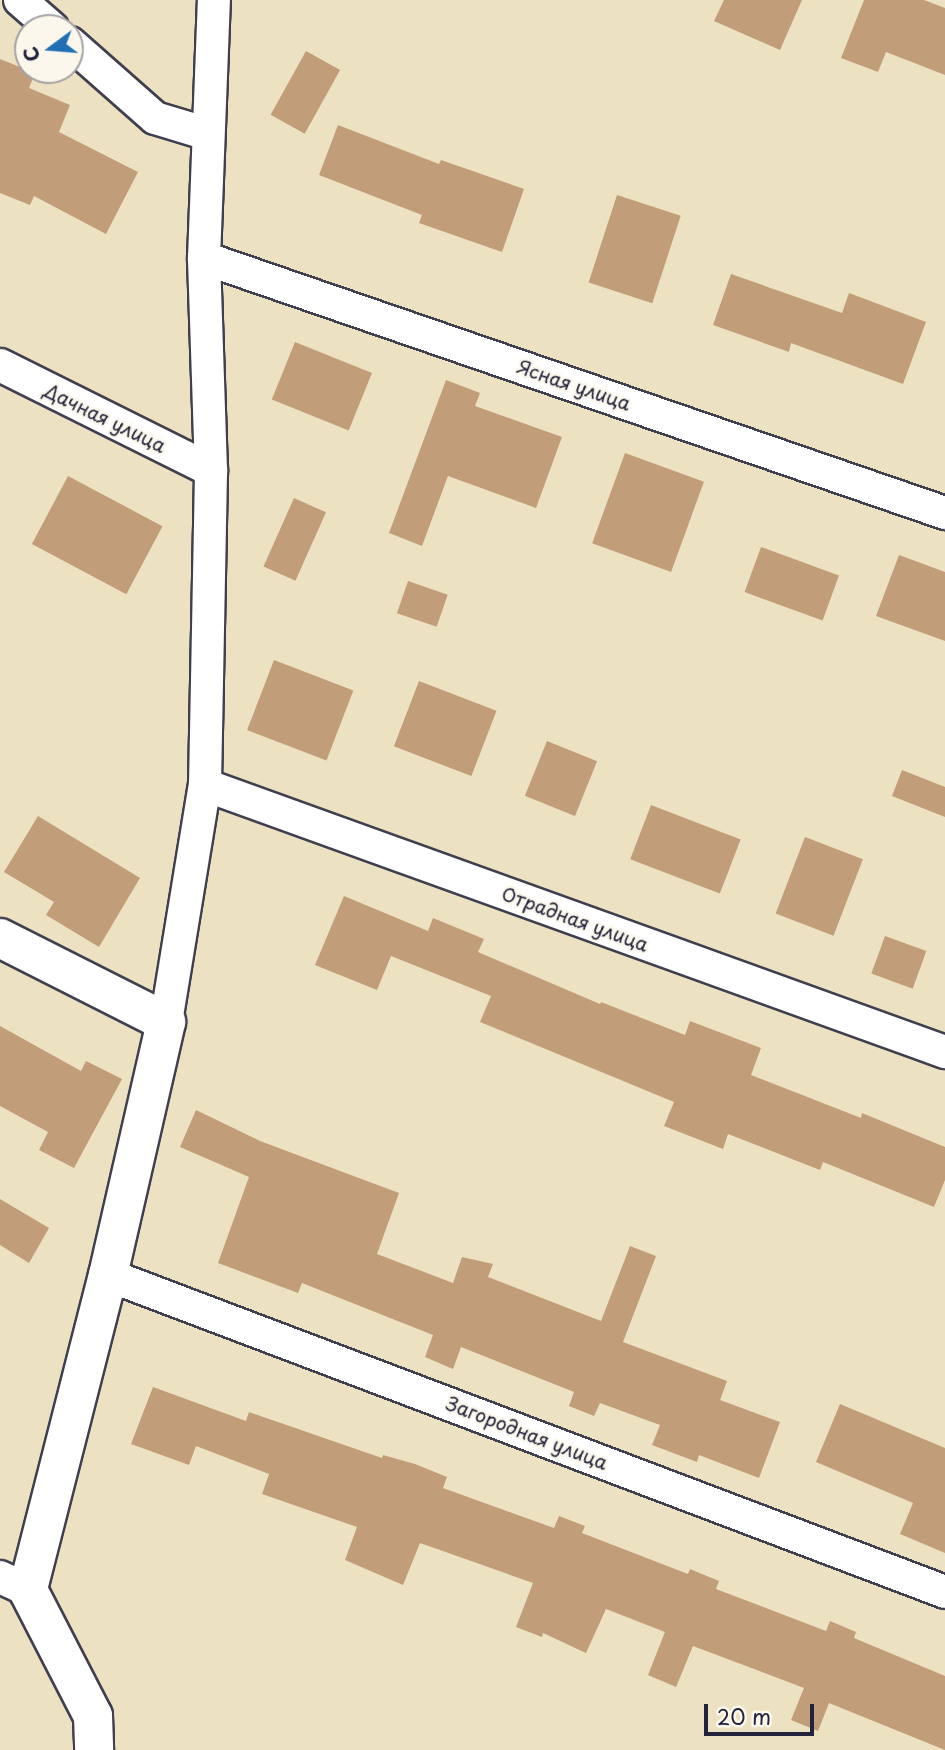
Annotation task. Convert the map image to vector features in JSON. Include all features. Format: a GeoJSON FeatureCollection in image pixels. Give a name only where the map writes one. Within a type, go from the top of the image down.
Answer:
{"type":"FeatureCollection","features":[{"type":"Feature","properties":{"kind":"street"},"geometry":{"type":"LineString","coordinates":[[20,0],[36,14]]}},
{"type":"Feature","properties":{"kind":"street"},"geometry":{"type":"LineString","coordinates":[[94,1750],[93,1716],[14,1584],[108,1275],[166,1022],[205,785],[211,470],[204,258],[214,0]]}},
{"type":"Feature","properties":{"kind":"street"},"geometry":{"type":"LineString","coordinates":[[84,55],[156,118],[208,134]]}},
{"type":"Feature","properties":{"kind":"street","name":"Ясная улица"},"geometry":{"type":"LineString","coordinates":[[204,258],[945,513]]}},
{"type":"Feature","properties":{"kind":"street","name":"Дачная улица"},"geometry":{"type":"LineString","coordinates":[[0,365],[211,470]]}},
{"type":"Feature","properties":{"kind":"street","name":"Отрадная улица"},"geometry":{"type":"LineString","coordinates":[[205,785],[945,1052]]}},
{"type":"Feature","properties":{"kind":"street"},"geometry":{"type":"LineString","coordinates":[[0,938],[166,1022]]}},
{"type":"Feature","properties":{"kind":"street","name":"Загородная улица"},"geometry":{"type":"LineString","coordinates":[[108,1275],[945,1591]]}},
{"type":"Feature","properties":{"kind":"building"},"geometry":{"type":"Polygon","coordinates":[[[724,0],[802,0],[780,50],[714,21],[724,0]]]}},
{"type":"Feature","properties":{"kind":"building"},"geometry":{"type":"Polygon","coordinates":[[[864,0],[924,0],[945,8],[945,75],[886,52],[878,72],[841,58],[864,0]]]}},
{"type":"Feature","properties":{"kind":"building"},"geometry":{"type":"Polygon","coordinates":[[[306,51],[340,70],[305,134],[271,115],[306,51]]]}},
{"type":"Feature","properties":{"kind":"building"},"geometry":{"type":"Polygon","coordinates":[[[0,59],[14,65],[14,84],[31,84],[29,88],[70,105],[59,132],[138,172],[106,234],[34,196],[30,205],[0,193],[0,59]]]}},
{"type":"Feature","properties":{"kind":"building"},"geometry":{"type":"Polygon","coordinates":[[[338,125],[439,164],[441,160],[524,189],[502,252],[419,223],[422,215],[319,175],[338,125]]]}},
{"type":"Feature","properties":{"kind":"building"},"geometry":{"type":"Polygon","coordinates":[[[617,195],[681,216],[652,303],[589,282],[617,195]]]}},
{"type":"Feature","properties":{"kind":"building"},"geometry":{"type":"Polygon","coordinates":[[[731,274],[842,313],[849,293],[926,322],[903,384],[791,343],[789,352],[713,325],[731,274]]]}},
{"type":"Feature","properties":{"kind":"building"},"geometry":{"type":"Polygon","coordinates":[[[295,342],[372,373],[349,431],[272,399],[295,342]]]}},
{"type":"Feature","properties":{"kind":"building"},"geometry":{"type":"Polygon","coordinates":[[[446,380],[480,393],[475,406],[562,437],[536,508],[448,476],[422,546],[389,533],[446,380]]]}},
{"type":"Feature","properties":{"kind":"building"},"geometry":{"type":"Polygon","coordinates":[[[625,453],[704,482],[671,572],[592,543],[625,453]]]}},
{"type":"Feature","properties":{"kind":"building"},"geometry":{"type":"Polygon","coordinates":[[[68,476],[162,526],[126,594],[32,544],[68,476]]]}},
{"type":"Feature","properties":{"kind":"building"},"geometry":{"type":"Polygon","coordinates":[[[294,498],[326,512],[295,581],[263,567],[294,498]]]}},
{"type":"Feature","properties":{"kind":"building"},"geometry":{"type":"Polygon","coordinates":[[[761,547],[839,575],[823,620],[745,592],[761,547]]]}},
{"type":"Feature","properties":{"kind":"building"},"geometry":{"type":"Polygon","coordinates":[[[899,555],[945,572],[945,641],[876,616],[899,555]]]}},
{"type":"Feature","properties":{"kind":"building"},"geometry":{"type":"Polygon","coordinates":[[[408,581],[448,595],[437,627],[397,613],[408,581]]]}},
{"type":"Feature","properties":{"kind":"building"},"geometry":{"type":"Polygon","coordinates":[[[274,660],[353,690],[326,760],[247,730],[274,660]]]}},
{"type":"Feature","properties":{"kind":"building"},"geometry":{"type":"Polygon","coordinates":[[[419,681],[496,711],[471,776],[394,746],[419,681]]]}},
{"type":"Feature","properties":{"kind":"building"},"geometry":{"type":"Polygon","coordinates":[[[547,741],[597,761],[575,816],[525,796],[547,741]]]}},
{"type":"Feature","properties":{"kind":"building"},"geometry":{"type":"Polygon","coordinates":[[[902,770],[945,787],[945,817],[892,796],[902,770]]]}},
{"type":"Feature","properties":{"kind":"building"},"geometry":{"type":"Polygon","coordinates":[[[651,805],[741,839],[720,894],[630,859],[651,805]]]}},
{"type":"Feature","properties":{"kind":"building"},"geometry":{"type":"Polygon","coordinates":[[[38,816],[140,878],[99,947],[46,915],[54,902],[4,872],[38,816]]]}},
{"type":"Feature","properties":{"kind":"building"},"geometry":{"type":"Polygon","coordinates":[[[805,837],[863,859],[833,936],[776,914],[805,837]]]}},
{"type":"Feature","properties":{"kind":"building"},"geometry":{"type":"Polygon","coordinates":[[[344,896],[428,931],[433,918],[484,939],[478,952],[600,1004],[601,1002],[685,1035],[690,1021],[761,1048],[751,1075],[861,1118],[862,1113],[945,1147],[945,1180],[934,1207],[823,1162],[820,1170],[728,1134],[723,1149],[664,1126],[674,1102],[480,1022],[491,996],[391,956],[377,990],[315,965],[344,896]]]}},
{"type":"Feature","properties":{"kind":"building"},"geometry":{"type":"Polygon","coordinates":[[[885,936],[926,951],[913,989],[871,974],[885,936]]]}},
{"type":"Feature","properties":{"kind":"building"},"geometry":{"type":"Polygon","coordinates":[[[0,1026],[81,1071],[86,1061],[122,1079],[74,1168],[39,1150],[48,1132],[0,1106],[0,1026]]]}},
{"type":"Feature","properties":{"kind":"building"},"geometry":{"type":"Polygon","coordinates":[[[196,1110],[260,1141],[399,1193],[377,1254],[453,1283],[462,1257],[493,1264],[488,1277],[601,1321],[630,1246],[656,1256],[623,1342],[727,1381],[720,1400],[780,1422],[759,1478],[699,1455],[697,1462],[652,1445],[660,1425],[600,1403],[594,1416],[569,1406],[574,1392],[461,1347],[453,1369],[425,1357],[433,1335],[302,1283],[298,1293],[218,1263],[249,1177],[180,1147],[196,1110]]]}},
{"type":"Feature","properties":{"kind":"building"},"geometry":{"type":"Polygon","coordinates":[[[0,1199],[49,1228],[29,1263],[0,1245],[0,1199]]]}},
{"type":"Feature","properties":{"kind":"building"},"geometry":{"type":"Polygon","coordinates":[[[153,1387],[246,1421],[249,1412],[382,1458],[383,1455],[415,1464],[447,1477],[443,1488],[554,1528],[559,1516],[585,1526],[582,1533],[688,1574],[690,1569],[719,1581],[716,1589],[826,1631],[830,1621],[856,1632],[854,1638],[945,1676],[945,1750],[829,1703],[818,1731],[791,1720],[804,1688],[693,1646],[676,1687],[648,1675],[665,1632],[606,1609],[586,1653],[543,1633],[542,1637],[516,1627],[533,1583],[420,1543],[403,1585],[345,1560],[357,1527],[262,1494],[269,1474],[196,1446],[189,1465],[131,1444],[153,1387]]]}},
{"type":"Feature","properties":{"kind":"building"},"geometry":{"type":"Polygon","coordinates":[[[840,1404],[945,1448],[945,1553],[900,1534],[913,1503],[816,1462],[840,1404]]]}}]}
